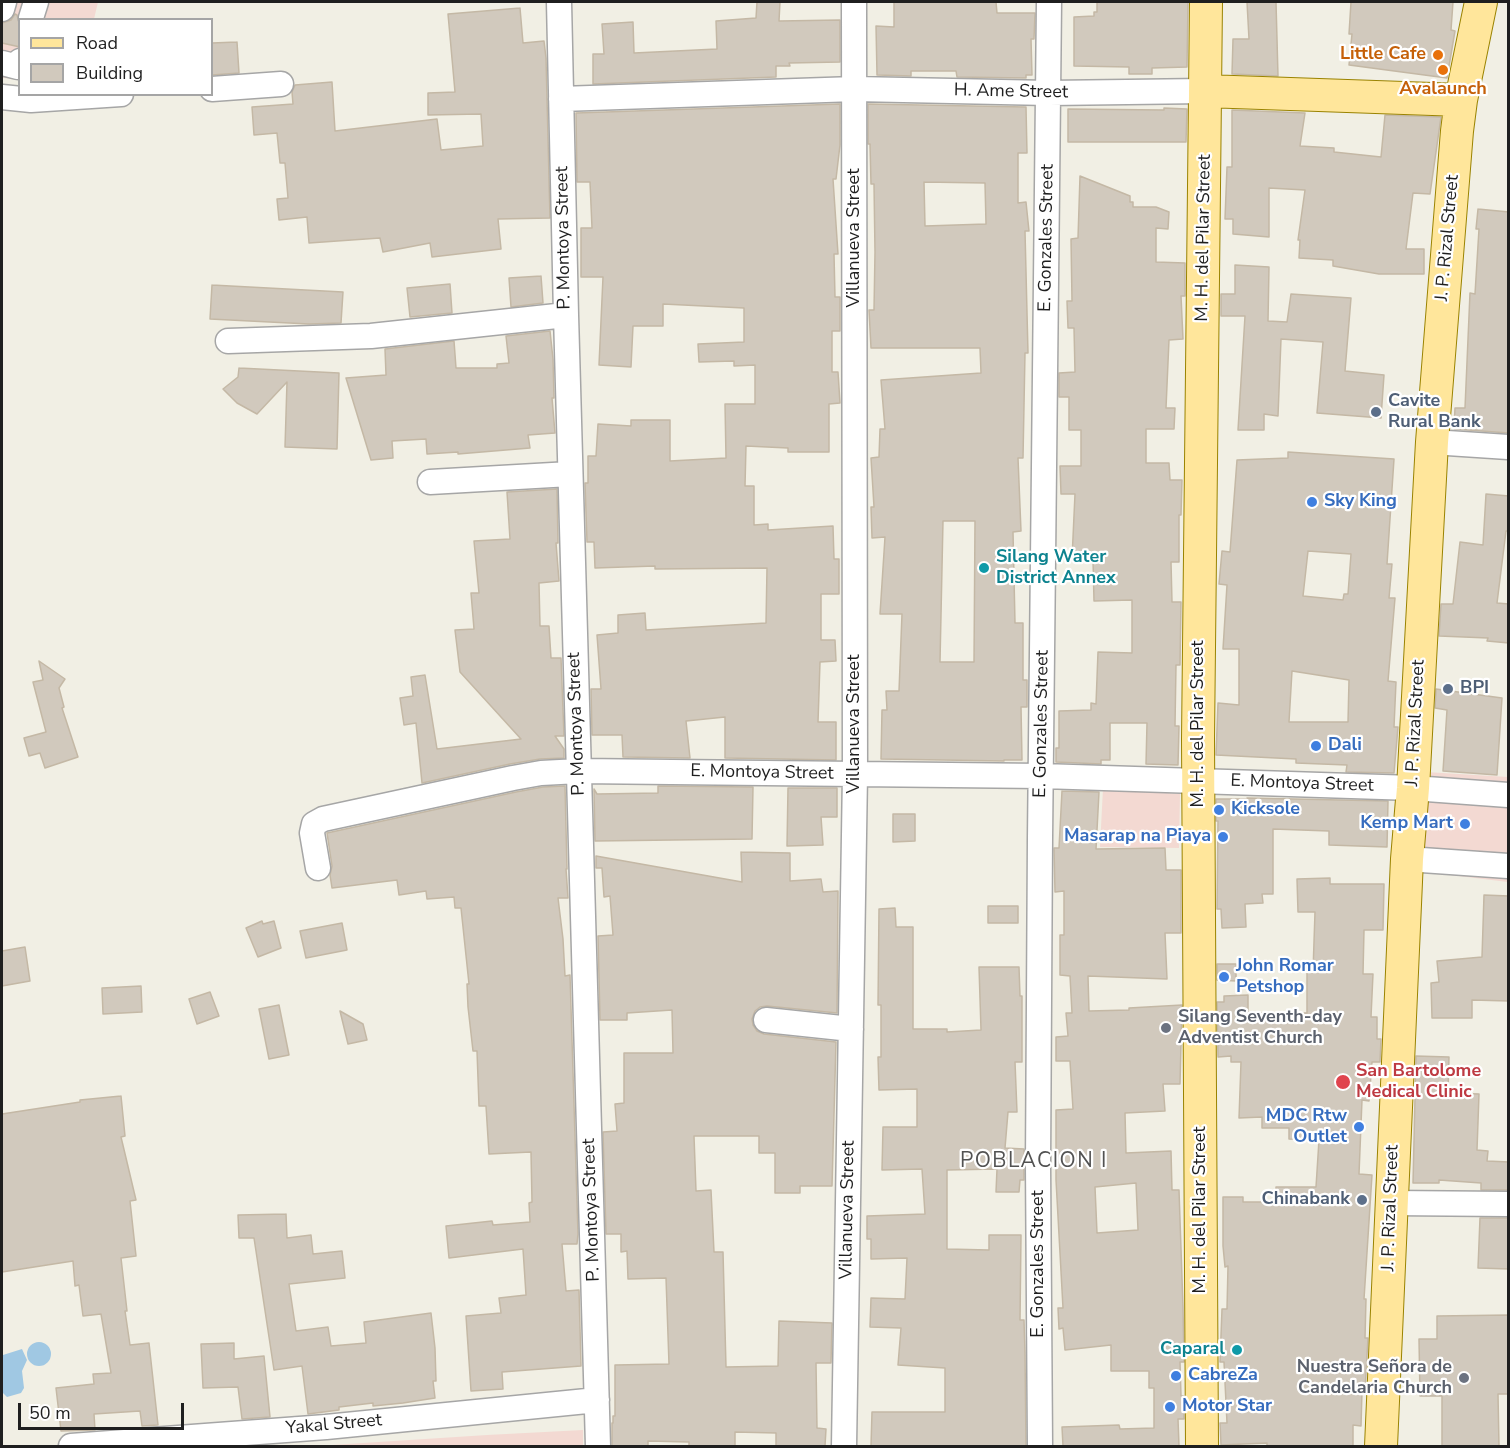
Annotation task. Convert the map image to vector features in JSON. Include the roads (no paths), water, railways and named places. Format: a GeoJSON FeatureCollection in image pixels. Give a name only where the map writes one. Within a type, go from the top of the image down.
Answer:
{"type":"FeatureCollection","features":[{"type":"Feature","properties":{"kind":"main road","name":"M. H. del Pilar Street"},"geometry":{"type":"LineString","coordinates":[[1202,1446],[1198,780],[1206,2]]}},
{"type":"Feature","properties":{"kind":"main road","name":"J. P. Rizal Street"},"geometry":{"type":"LineString","coordinates":[[1381,1446],[1407,859],[1413,788],[1431,442],[1461,100],[1481,2]]}},
{"type":"Feature","properties":{"kind":"main road","name":"H. Ame Street"},"geometry":{"type":"LineString","coordinates":[[1205,91],[1461,100]]}},
{"type":"Feature","properties":{"kind":"street"},"geometry":{"type":"LineString","coordinates":[[2,9],[4,2]]}},
{"type":"Feature","properties":{"kind":"street","name":"P. Montoya Street"},"geometry":{"type":"LineString","coordinates":[[559,2],[598,1446]]}},
{"type":"Feature","properties":{"kind":"street","name":"Villanueva Street"},"geometry":{"type":"LineString","coordinates":[[844,1446],[855,774],[854,2]]}},
{"type":"Feature","properties":{"kind":"street","name":"E. Gonzales Street"},"geometry":{"type":"LineString","coordinates":[[1040,1446],[1038,1164],[1049,2]]}},
{"type":"Feature","properties":{"kind":"street"},"geometry":{"type":"LineString","coordinates":[[2,63],[18,68]]}},
{"type":"Feature","properties":{"kind":"street"},"geometry":{"type":"LineString","coordinates":[[213,89],[281,84]]}},
{"type":"Feature","properties":{"kind":"street","name":"H. Ame Street"},"geometry":{"type":"LineString","coordinates":[[561,99],[855,89],[1049,93],[1205,91]]}},
{"type":"Feature","properties":{"kind":"street"},"geometry":{"type":"LineString","coordinates":[[2,97],[31,100],[91,96]]}},
{"type":"Feature","properties":{"kind":"street"},"geometry":{"type":"LineString","coordinates":[[228,340],[371,336],[566,315]]}},
{"type":"Feature","properties":{"kind":"street"},"geometry":{"type":"LineString","coordinates":[[1431,442],[1509,447]]}},
{"type":"Feature","properties":{"kind":"street"},"geometry":{"type":"LineString","coordinates":[[430,482],[570,474]]}},
{"type":"Feature","properties":{"kind":"street","name":"E. Montoya Street"},"geometry":{"type":"LineString","coordinates":[[318,868],[312,833],[314,824],[323,819],[542,773],[579,771],[1042,776],[1413,788],[1509,795]]}},
{"type":"Feature","properties":{"kind":"street"},"geometry":{"type":"LineString","coordinates":[[1407,859],[1509,866]]}},
{"type":"Feature","properties":{"kind":"street"},"geometry":{"type":"LineString","coordinates":[[766,1020],[851,1029]]}},
{"type":"Feature","properties":{"kind":"street"},"geometry":{"type":"LineString","coordinates":[[1391,1203],[1509,1204]]}},
{"type":"Feature","properties":{"kind":"street","name":"Yakal Street"},"geometry":{"type":"LineString","coordinates":[[71,1446],[326,1437],[597,1400]]}},
{"type":"Feature","properties":{"kind":"water"},"geometry":{"type":"Polygon","coordinates":[[[39,1342],[48,1345],[51,1354],[48,1363],[39,1366],[30,1363],[27,1354],[30,1345],[39,1342]]]}},
{"type":"Feature","properties":{"kind":"water"},"geometry":{"type":"Polygon","coordinates":[[[22,1349],[27,1360],[22,1371],[24,1388],[21,1393],[7,1397],[2,1392],[2,1357],[22,1349]]]}},
{"type":"Feature","properties":{"kind":"place","name":"Little Cafe"},"geometry":{"type":"Point","coordinates":[1438,55]}},
{"type":"Feature","properties":{"kind":"place","name":"Avalaunch"},"geometry":{"type":"Point","coordinates":[1443,70]}},
{"type":"Feature","properties":{"kind":"place","name":"Cavite Rural Bank"},"geometry":{"type":"Point","coordinates":[1376,412]}},
{"type":"Feature","properties":{"kind":"place","name":"Sky King"},"geometry":{"type":"Point","coordinates":[1312,502]}},
{"type":"Feature","properties":{"kind":"place","name":"Silang Water District Annex"},"geometry":{"type":"Point","coordinates":[984,568]}},
{"type":"Feature","properties":{"kind":"place","name":"BPI"},"geometry":{"type":"Point","coordinates":[1448,689]}},
{"type":"Feature","properties":{"kind":"place","name":"Dali"},"geometry":{"type":"Point","coordinates":[1316,746]}},
{"type":"Feature","properties":{"kind":"place","name":"Kicksole"},"geometry":{"type":"Point","coordinates":[1219,810]}},
{"type":"Feature","properties":{"kind":"place","name":"Kemp Mart"},"geometry":{"type":"Point","coordinates":[1465,824]}},
{"type":"Feature","properties":{"kind":"place","name":"Masarap na Piaya"},"geometry":{"type":"Point","coordinates":[1223,837]}},
{"type":"Feature","properties":{"kind":"place","name":"John Romar Petshop"},"geometry":{"type":"Point","coordinates":[1224,977]}},
{"type":"Feature","properties":{"kind":"place","name":"Silang Seventh-day Adventist Church"},"geometry":{"type":"Point","coordinates":[1166,1028]}},
{"type":"Feature","properties":{"kind":"place","name":"San Bartolome Medical Clinic"},"geometry":{"type":"Point","coordinates":[1343,1082]}},
{"type":"Feature","properties":{"kind":"place","name":"MDC Rtw Outlet"},"geometry":{"type":"Point","coordinates":[1359,1127]}},
{"type":"Feature","properties":{"kind":"place","name":"Chinabank"},"geometry":{"type":"Point","coordinates":[1362,1200]}},
{"type":"Feature","properties":{"kind":"place","name":"Caparal"},"geometry":{"type":"Point","coordinates":[1237,1350]}},
{"type":"Feature","properties":{"kind":"place","name":"CabreZa"},"geometry":{"type":"Point","coordinates":[1176,1376]}},
{"type":"Feature","properties":{"kind":"place","name":"Nuestra Señora de Candelaria Church"},"geometry":{"type":"Point","coordinates":[1464,1378]}},
{"type":"Feature","properties":{"kind":"place","name":"Motor Star"},"geometry":{"type":"Point","coordinates":[1170,1407]}},
{"type":"Feature","properties":{"kind":"district","name":"POBLACION I"},"geometry":{"type":"Point","coordinates":[1034,1162]}}]}
